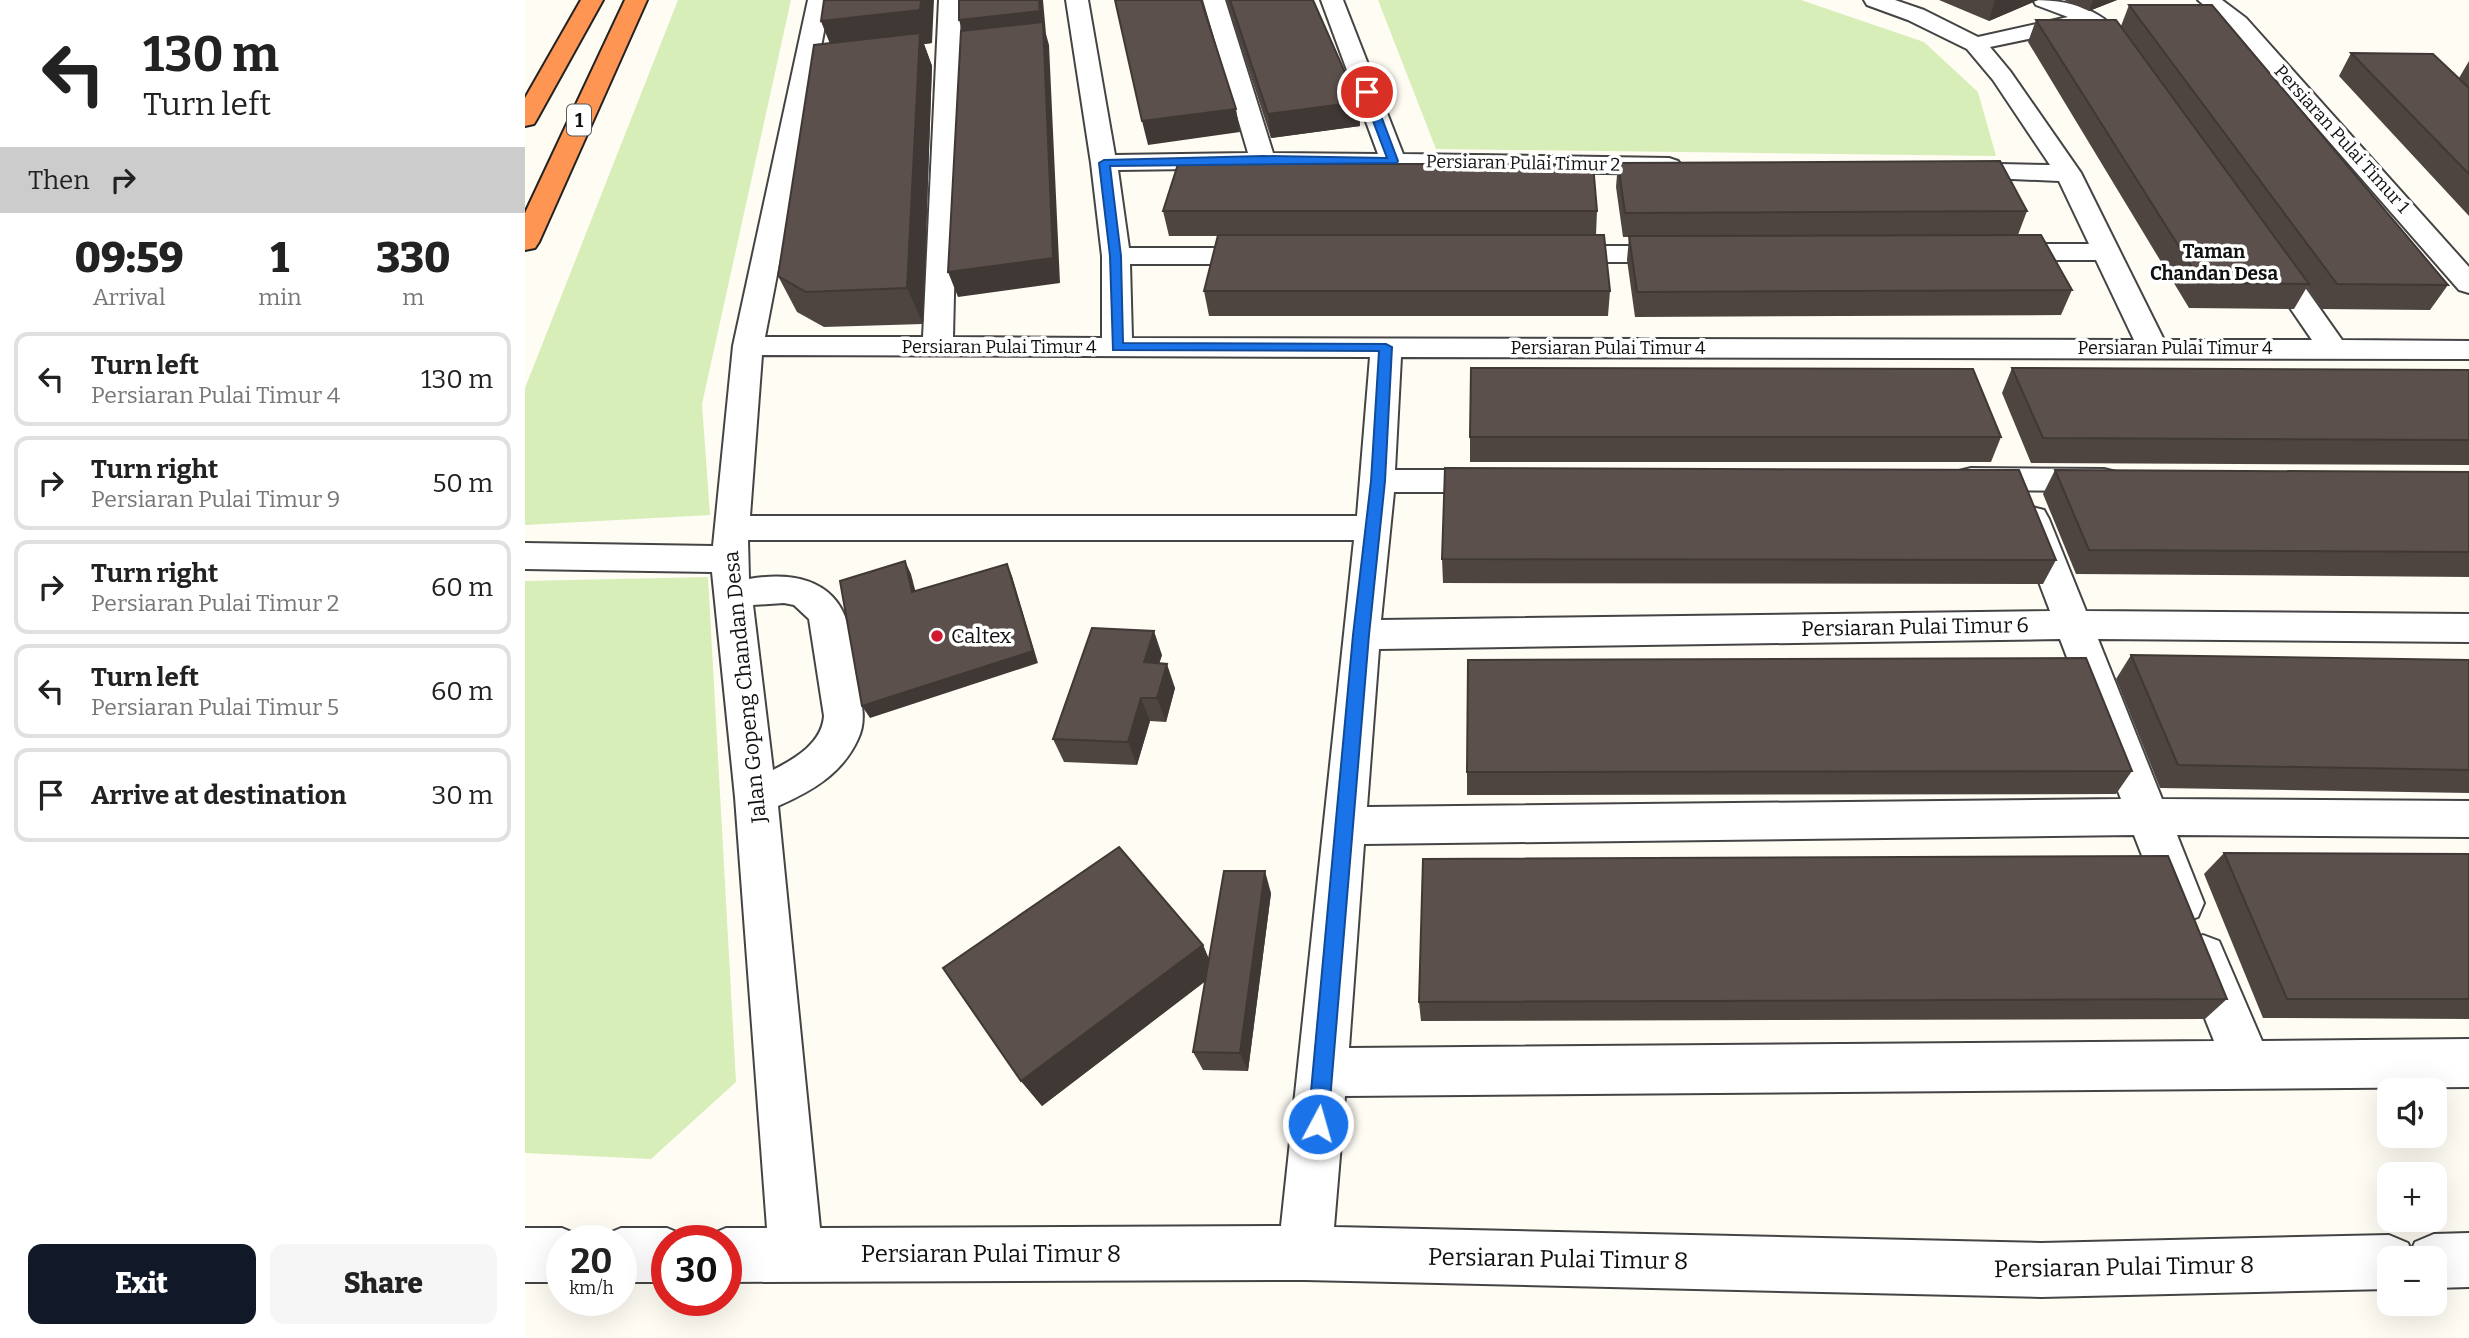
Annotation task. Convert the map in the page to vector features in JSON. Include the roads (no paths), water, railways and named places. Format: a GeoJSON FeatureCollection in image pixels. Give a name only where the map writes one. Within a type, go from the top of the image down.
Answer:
{"type":"FeatureCollection","features":[{"type":"Feature","properties":{"kind":"highway","name":"1"},"geometry":{"type":"LineString","coordinates":[[525,119],[593,0]]}},
{"type":"Feature","properties":{"kind":"highway","name":"1"},"geometry":{"type":"LineString","coordinates":[[525,242],[632,5]]}},
{"type":"Feature","properties":{"kind":"street","name":"Jalan Gopeng Chandan Desa"},"geometry":{"type":"LineString","coordinates":[[796,1255],[757,797],[731,561],[748,346],[819,0]]}},
{"type":"Feature","properties":{"kind":"street"},"geometry":{"type":"LineString","coordinates":[[939,347],[950,0]]}},
{"type":"Feature","properties":{"kind":"street"},"geometry":{"type":"LineString","coordinates":[[1077,0],[1104,163],[1116,256],[1117,347]]}},
{"type":"Feature","properties":{"kind":"street"},"geometry":{"type":"LineString","coordinates":[[1215,0],[1263,160]]}},
{"type":"Feature","properties":{"kind":"street"},"geometry":{"type":"LineString","coordinates":[[1332,0],[1393,161]]}},
{"type":"Feature","properties":{"kind":"street"},"geometry":{"type":"LineString","coordinates":[[1875,0],[1916,15],[1975,44],[2002,76],[2068,173],[2153,348]]}},
{"type":"Feature","properties":{"kind":"street"},"geometry":{"type":"LineString","coordinates":[[2045,0],[2091,19],[2114,34],[2145,79]]}},
{"type":"Feature","properties":{"kind":"street","name":"Persiaran Pulai Timur 1"},"geometry":{"type":"LineString","coordinates":[[2209,0],[2238,23],[2469,284]]}},
{"type":"Feature","properties":{"kind":"street"},"geometry":{"type":"LineString","coordinates":[[1975,44],[2091,19]]}},
{"type":"Feature","properties":{"kind":"street","name":"Persiaran Pulai Timur 2"},"geometry":{"type":"LineString","coordinates":[[1104,163],[1263,160],[1696,166]]}},
{"type":"Feature","properties":{"kind":"street"},"geometry":{"type":"LineString","coordinates":[[1930,170],[2068,173]]}},
{"type":"Feature","properties":{"kind":"street"},"geometry":{"type":"LineString","coordinates":[[2254,236],[2332,348]]}},
{"type":"Feature","properties":{"kind":"street"},"geometry":{"type":"LineString","coordinates":[[2435,243],[2469,244]]}},
{"type":"Feature","properties":{"kind":"street"},"geometry":{"type":"LineString","coordinates":[[1967,252],[2106,252]]}},
{"type":"Feature","properties":{"kind":"street"},"geometry":{"type":"LineString","coordinates":[[1534,254],[1702,254]]}},
{"type":"Feature","properties":{"kind":"street"},"geometry":{"type":"LineString","coordinates":[[1116,256],[1297,256]]}},
{"type":"Feature","properties":{"kind":"street","name":"Persiaran Pulai Timur 4"},"geometry":{"type":"LineString","coordinates":[[748,346],[2469,350]]}},
{"type":"Feature","properties":{"kind":"street"},"geometry":{"type":"LineString","coordinates":[[1305,1253],[1361,635],[1378,481],[1386,347]]}},
{"type":"Feature","properties":{"kind":"street"},"geometry":{"type":"LineString","coordinates":[[2015,478],[2146,817],[2248,1064]]}},
{"type":"Feature","properties":{"kind":"street"},"geometry":{"type":"LineString","coordinates":[[1946,479],[2139,480]]}},
{"type":"Feature","properties":{"kind":"street"},"geometry":{"type":"LineString","coordinates":[[1378,481],[1530,481]]}},
{"type":"Feature","properties":{"kind":"street"},"geometry":{"type":"LineString","coordinates":[[525,556],[731,561],[1372,528]]}},
{"type":"Feature","properties":{"kind":"street"},"geometry":{"type":"LineString","coordinates":[[731,561],[766,588],[794,590],[814,598],[827,615],[845,721],[838,739],[818,763],[795,779],[757,797]]}},
{"type":"Feature","properties":{"kind":"street","name":"Persiaran Pulai Timur 6"},"geometry":{"type":"LineString","coordinates":[[1361,635],[2074,625],[2469,628]]}},
{"type":"Feature","properties":{"kind":"street"},"geometry":{"type":"LineString","coordinates":[[1344,826],[2146,817],[2469,819]]}},
{"type":"Feature","properties":{"kind":"street"},"geometry":{"type":"LineString","coordinates":[[1323,1072],[2469,1063]]}},
{"type":"Feature","properties":{"kind":"street","name":"Persiaran Pulai Timur 8"},"geometry":{"type":"LineString","coordinates":[[742,1255],[1305,1253],[2041,1270],[2377,1262]]}},
{"type":"Feature","properties":{"kind":"street"},"geometry":{"type":"LineString","coordinates":[[525,1255],[546,1255]]}},
{"type":"Feature","properties":{"kind":"street"},"geometry":{"type":"LineString","coordinates":[[2447,1261],[2469,1260]]}},
{"type":"Feature","properties":{"kind":"place","name":"Caltex"},"geometry":{"type":"Point","coordinates":[937,636]}},
{"type":"Feature","properties":{"kind":"district","name":"Taman Chandan Desa"},"geometry":{"type":"Point","coordinates":[2214,262]}}]}
